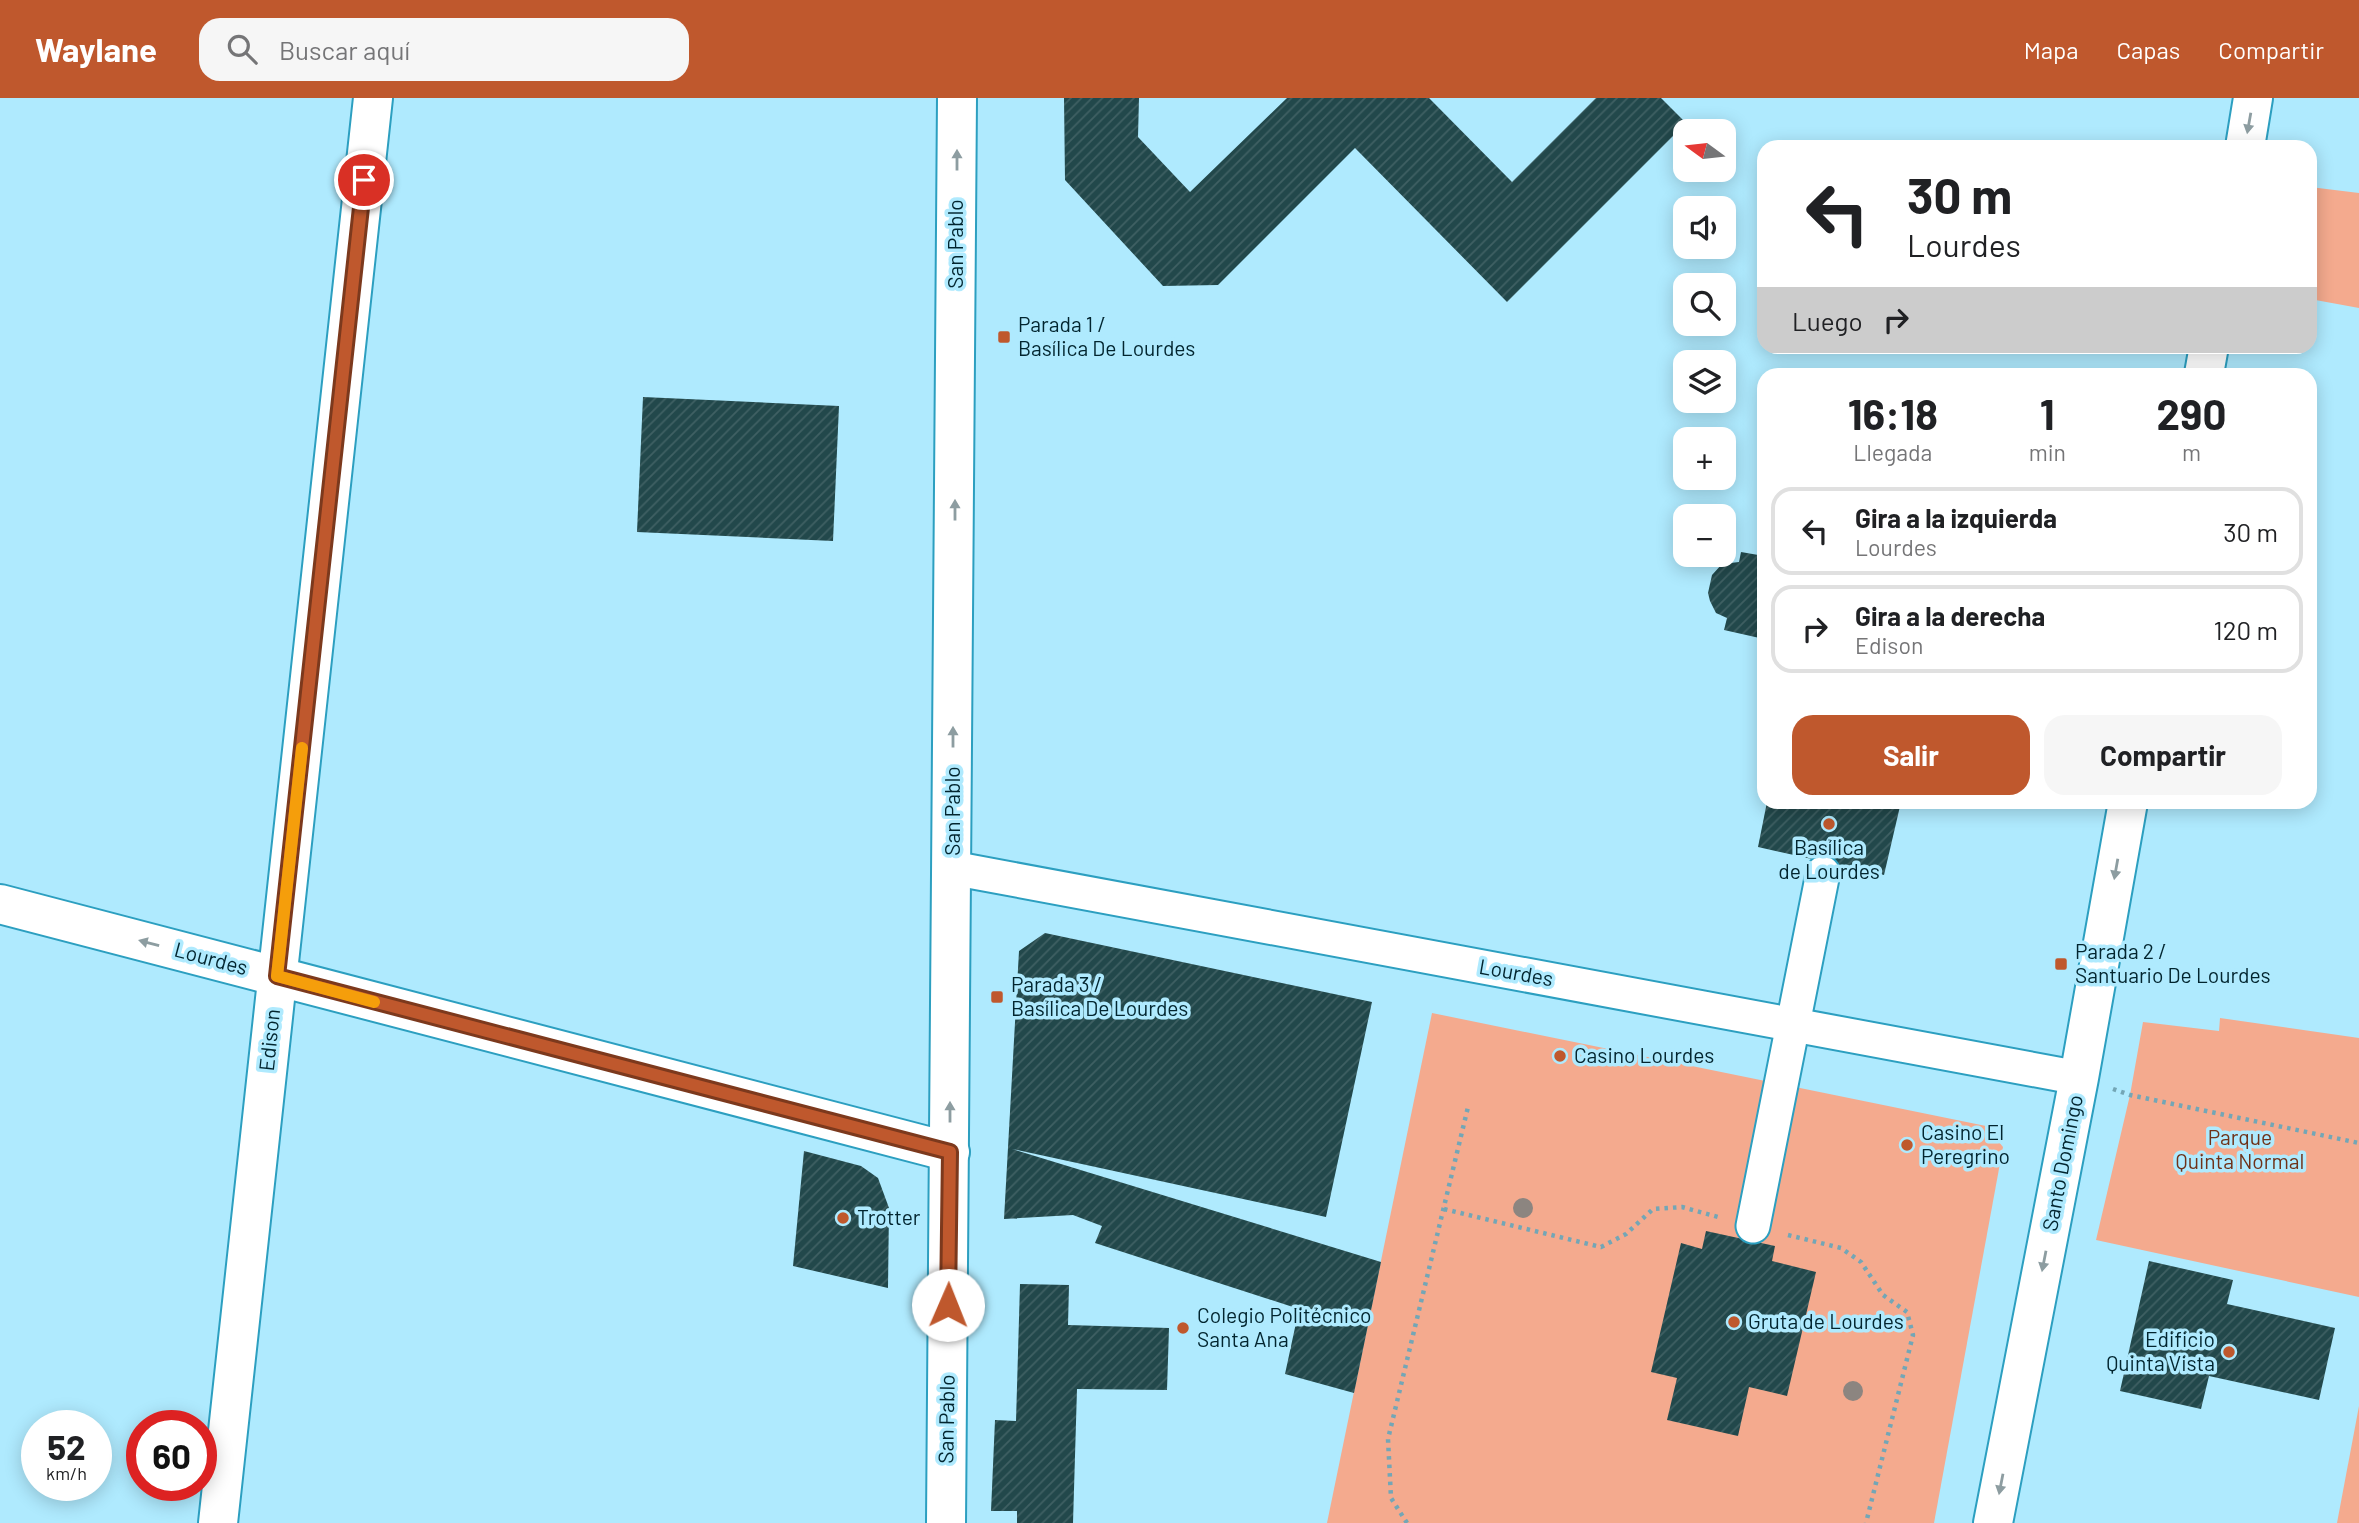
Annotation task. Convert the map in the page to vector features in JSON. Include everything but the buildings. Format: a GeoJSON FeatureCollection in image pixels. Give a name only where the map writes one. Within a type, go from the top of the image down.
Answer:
{"type":"FeatureCollection","features":[{"type":"Feature","properties":{"kind":"street","name":"Edison"},"geometry":{"type":"LineString","coordinates":[[218,1523],[373,98]]}},
{"type":"Feature","properties":{"kind":"street","name":"San Pablo"},"geometry":{"type":"LineString","coordinates":[[946,1523],[957,98]]}},
{"type":"Feature","properties":{"kind":"street"},"geometry":{"type":"LineString","coordinates":[[2246,140],[2253,98]]}},
{"type":"Feature","properties":{"kind":"street","name":"Santo Domingo"},"geometry":{"type":"LineString","coordinates":[[1993,1523],[2079,1078],[2127,809]]}},
{"type":"Feature","properties":{"kind":"street","name":"Lourdes"},"geometry":{"type":"LineString","coordinates":[[952,868],[2079,1078]]}},
{"type":"Feature","properties":{"kind":"street"},"geometry":{"type":"LineString","coordinates":[[1753,1226],[1823,873]]}},
{"type":"Feature","properties":{"kind":"street","name":"Lourdes"},"geometry":{"type":"LineString","coordinates":[[0,904],[950,1152]]}},
{"type":"Feature","properties":{"kind":"path"},"geometry":{"type":"LineString","coordinates":[[2079,1078],[2130,1095],[2359,1143]]}},
{"type":"Feature","properties":{"kind":"path"},"geometry":{"type":"LineString","coordinates":[[1407,1523],[1391,1498],[1388,1439],[1468,1107]]}},
{"type":"Feature","properties":{"kind":"path"},"geometry":{"type":"LineString","coordinates":[[1444,1209],[1601,1247],[1626,1234],[1653,1209],[1682,1207],[1841,1248],[1861,1262],[1883,1295],[1907,1312],[1913,1335],[1866,1523]]}},
{"type":"Feature","properties":{"kind":"green space"},"geometry":{"type":"Polygon","coordinates":[[[2317,188],[2359,193],[2359,308],[2317,300],[2317,188]]]}},
{"type":"Feature","properties":{"kind":"green space"},"geometry":{"type":"Polygon","coordinates":[[[1432,1013],[1986,1126],[2003,1147],[1934,1523],[1327,1523],[1432,1013]]]}},
{"type":"Feature","properties":{"kind":"green space","name":"Parque Quinta Normal"},"geometry":{"type":"Polygon","coordinates":[[[2220,1018],[2359,1038],[2359,1297],[2096,1240],[2130,1095],[2143,1022],[2219,1031],[2220,1018]]]}},
{"type":"Feature","properties":{"kind":"green space"},"geometry":{"type":"Polygon","coordinates":[[[2359,1406],[2359,1523],[2337,1523],[2359,1406]]]}},
{"type":"Feature","properties":{"kind":"slow traffic"},"geometry":{"type":"LineString","coordinates":[[302,748],[277,976],[374,1002]]}},
{"type":"Feature","properties":{"kind":"place","name":"Parada 1 / Basílica De Lourdes"},"geometry":{"type":"Point","coordinates":[1004,337]}},
{"type":"Feature","properties":{"kind":"place","name":"Basílica de Lourdes"},"geometry":{"type":"Point","coordinates":[1829,824]}},
{"type":"Feature","properties":{"kind":"place","name":"Parada 2 / Santuario De Lourdes"},"geometry":{"type":"Point","coordinates":[2061,964]}},
{"type":"Feature","properties":{"kind":"place","name":"Parada 3 / Basílica De Lourdes"},"geometry":{"type":"Point","coordinates":[997,997]}},
{"type":"Feature","properties":{"kind":"place","name":"Casino Lourdes"},"geometry":{"type":"Point","coordinates":[1560,1056]}},
{"type":"Feature","properties":{"kind":"place","name":"Casino El Peregrino"},"geometry":{"type":"Point","coordinates":[1907,1145]}},
{"type":"Feature","properties":{"kind":"place","name":"Trotter"},"geometry":{"type":"Point","coordinates":[843,1218]}},
{"type":"Feature","properties":{"kind":"place","name":"Gruta de Lourdes"},"geometry":{"type":"Point","coordinates":[1734,1322]}},
{"type":"Feature","properties":{"kind":"place","name":"Colegio Politécnico Santa Ana"},"geometry":{"type":"Point","coordinates":[1183,1328]}},
{"type":"Feature","properties":{"kind":"place","name":"Edificio Quinta Vista"},"geometry":{"type":"Point","coordinates":[2229,1352]}},
{"type":"Feature","properties":{"kind":"route"},"geometry":{"type":"LineString","coordinates":[[364,180],[277,976],[950,1152],[948,1305]]}}]}
